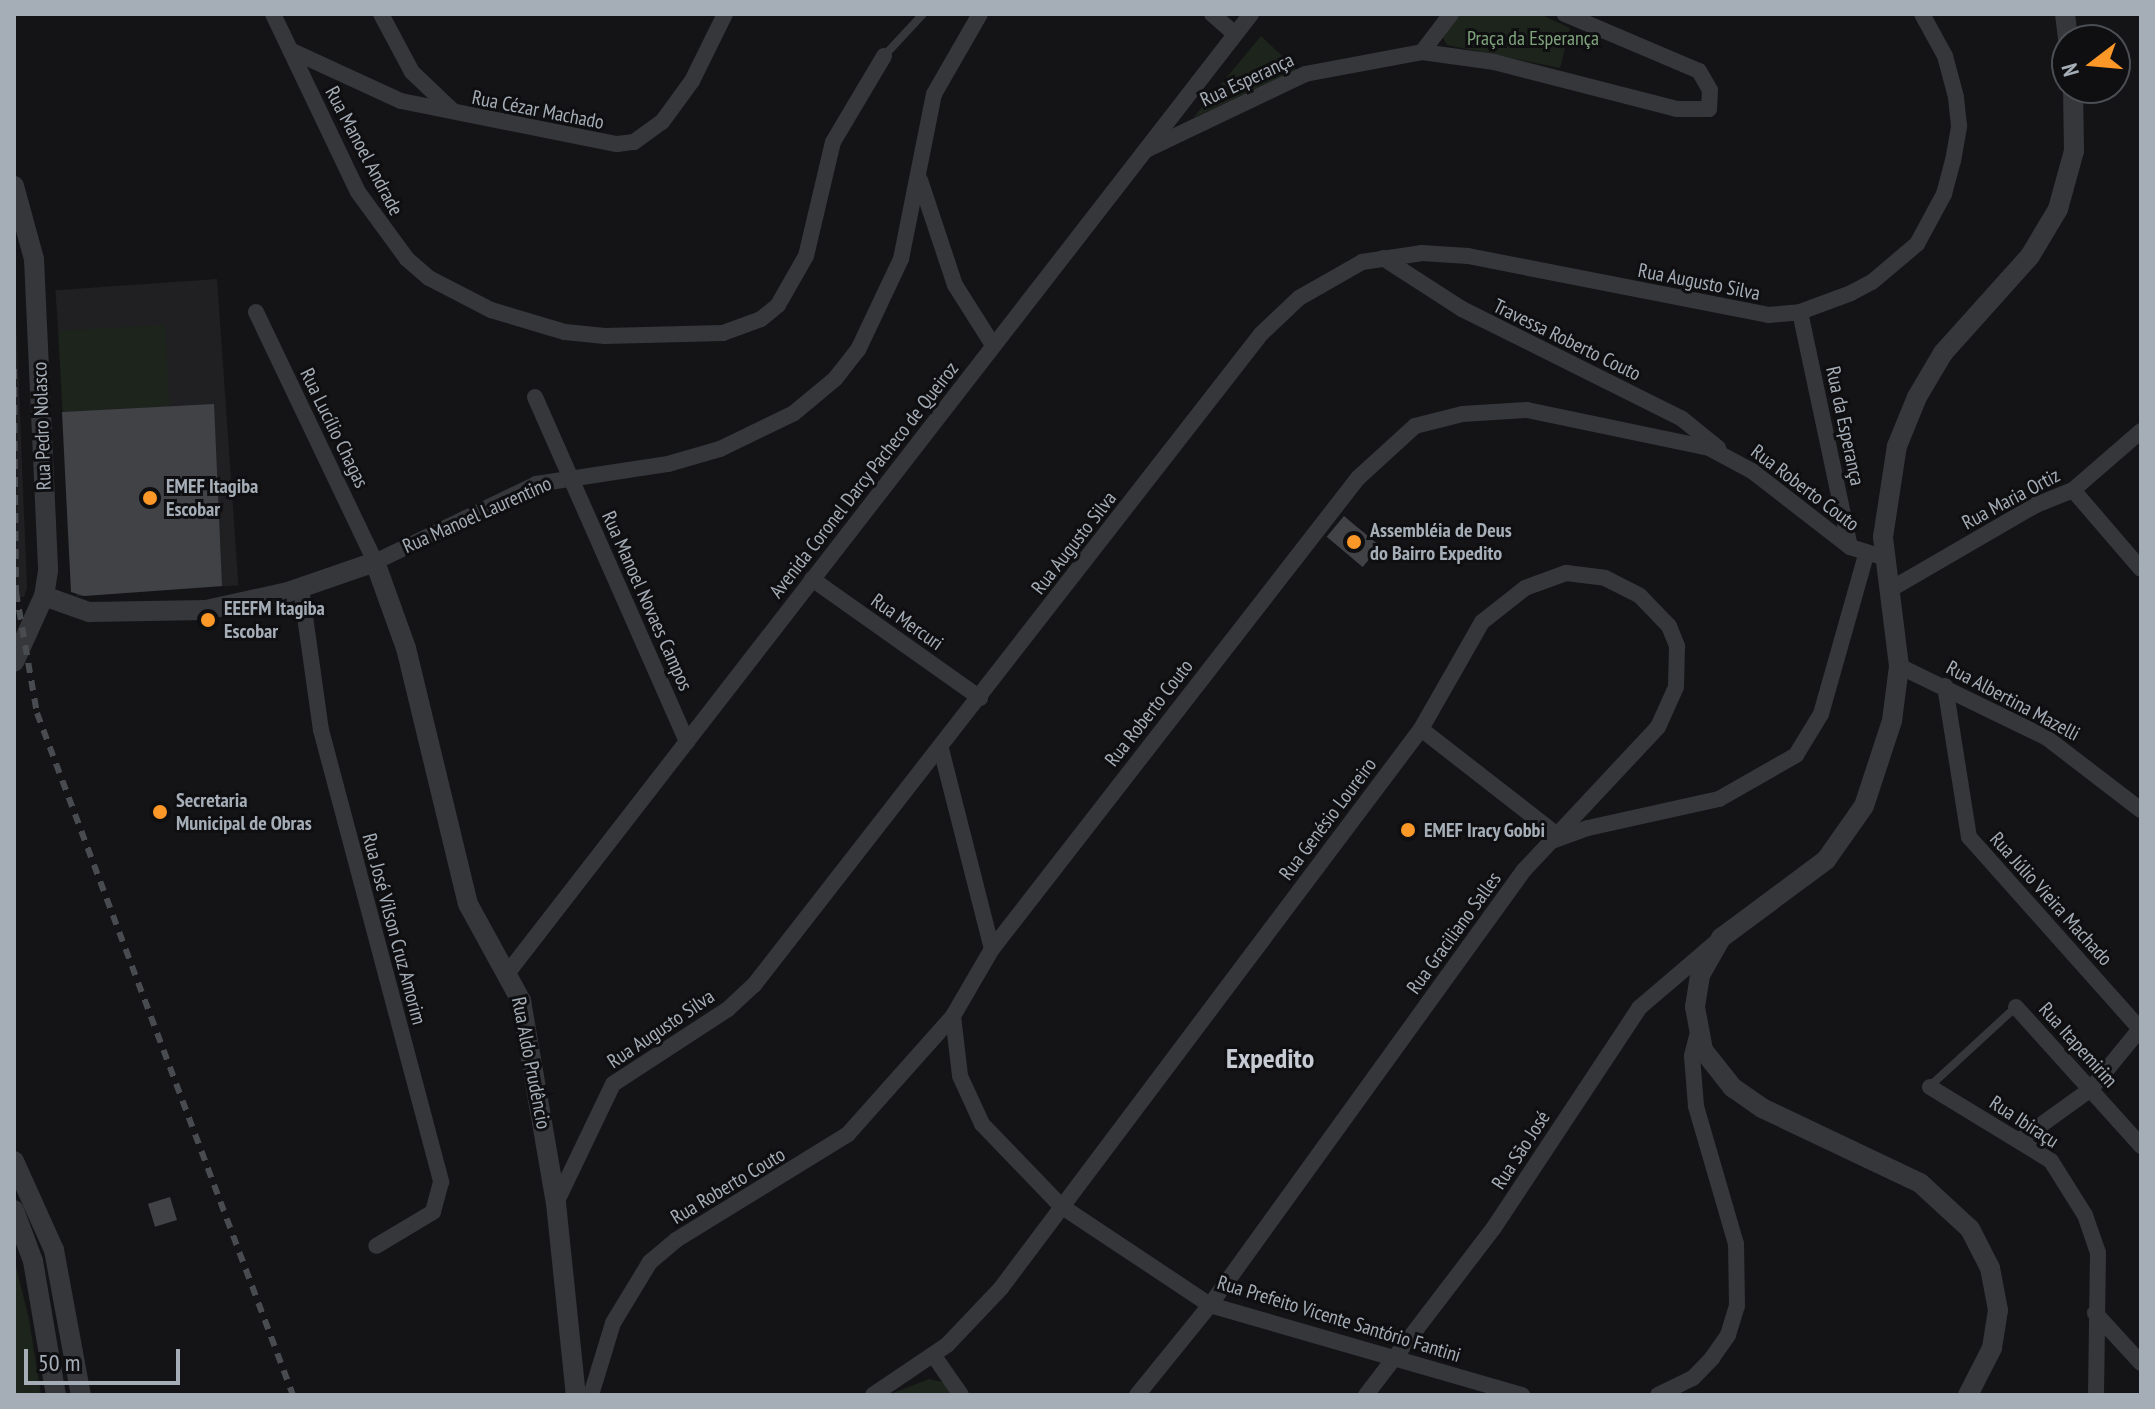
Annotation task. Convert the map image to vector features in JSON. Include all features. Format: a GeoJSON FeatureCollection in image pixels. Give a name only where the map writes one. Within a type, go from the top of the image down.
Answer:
{"type":"FeatureCollection","features":[{"type":"Feature","properties":{"kind":"street","name":"Rua Manoel Andrade"},"geometry":{"type":"LineString","coordinates":[[273,14],[358,192],[407,259],[429,278],[491,310],[565,332],[605,336],[723,333],[753,323],[778,305],[806,256],[833,142],[884,56]]}},
{"type":"Feature","properties":{"kind":"street"},"geometry":{"type":"LineString","coordinates":[[381,14],[412,72],[459,115]]}},
{"type":"Feature","properties":{"kind":"street","name":"Rua Cézar Machado"},"geometry":{"type":"LineString","coordinates":[[289,49],[379,94],[459,115],[596,143],[634,142],[662,122],[676,104],[725,14]]}},
{"type":"Feature","properties":{"kind":"street","name":"Rua Manoel Laurentino"},"geometry":{"type":"LineString","coordinates":[[44,596],[89,612],[147,614],[218,608],[301,588],[375,562],[514,494],[570,476],[644,468],[720,449],[794,413],[835,379],[858,350],[889,294],[908,227],[920,151],[934,94],[980,14]]}},
{"type":"Feature","properties":{"kind":"street"},"geometry":{"type":"LineString","coordinates":[[1212,14],[1233,32]]}},
{"type":"Feature","properties":{"kind":"street","name":"Avenida Coronel Darcy Pacheco de Queiroz"},"geometry":{"type":"LineString","coordinates":[[509,971],[1233,32],[1251,14]]}},
{"type":"Feature","properties":{"kind":"street"},"geometry":{"type":"LineString","coordinates":[[1451,14],[1422,52],[1494,62],[1677,109],[1709,109],[1710,90],[1699,71],[1565,14]]}},
{"type":"Feature","properties":{"kind":"street","name":"Rua Augusto Silva"},"geometry":{"type":"LineString","coordinates":[[556,1203],[613,1084],[742,997],[941,749],[1261,334],[1320,284],[1383,258],[1468,256],[1749,313],[1800,312],[1851,293],[1897,264],[1932,221],[1944,194],[1958,111],[1945,56],[1922,14]]}},
{"type":"Feature","properties":{"kind":"street","name":"Rua Esperança"},"geometry":{"type":"LineString","coordinates":[[1142,152],[1305,74],[1422,52]]}},
{"type":"Feature","properties":{"kind":"street"},"geometry":{"type":"LineString","coordinates":[[1421,729],[1551,839],[1719,799],[1796,755],[1821,714],[1876,557],[1903,428],[1943,353],[2030,256],[2058,209],[2074,151],[2073,104]]}},
{"type":"Feature","properties":{"kind":"street"},"geometry":{"type":"LineString","coordinates":[[920,151],[919,175],[938,244],[955,285],[993,345]]}},
{"type":"Feature","properties":{"kind":"street","name":"Rua Pedro Nolasco"},"geometry":{"type":"LineString","coordinates":[[14,186],[35,277],[48,571],[44,596],[14,662]]}},
{"type":"Feature","properties":{"kind":"street","name":"Travessa Roberto Couto"},"geometry":{"type":"LineString","coordinates":[[1383,258],[1475,317],[1681,418],[1732,459]]}},
{"type":"Feature","properties":{"kind":"street","name":"Rua Lucílio Chagas"},"geometry":{"type":"LineString","coordinates":[[256,312],[375,562]]}},
{"type":"Feature","properties":{"kind":"street","name":"Rua da Esperança"},"geometry":{"type":"LineString","coordinates":[[1800,312],[1850,547]]}},
{"type":"Feature","properties":{"kind":"street","name":"Rua Manoel Novaes Campos"},"geometry":{"type":"LineString","coordinates":[[535,397],[687,742]]}},
{"type":"Feature","properties":{"kind":"street","name":"Rua Roberto Couto"},"geometry":{"type":"LineString","coordinates":[[591,1395],[613,1323],[650,1262],[676,1240],[848,1134],[953,1016],[992,949],[1358,478],[1415,426],[1462,414],[1527,410],[1696,445],[1732,459],[1850,547],[1876,557]]}},
{"type":"Feature","properties":{"kind":"street","name":"Rua Maria Ortiz"},"geometry":{"type":"LineString","coordinates":[[1891,589],[2036,505],[2073,490],[2141,431]]}},
{"type":"Feature","properties":{"kind":"street"},"geometry":{"type":"LineString","coordinates":[[2073,490],[2141,569]]}},
{"type":"Feature","properties":{"kind":"street"},"geometry":{"type":"LineString","coordinates":[[1658,1395],[1693,1378],[1712,1358],[1728,1335],[1737,1306],[1736,1244],[1696,1106],[1692,1056],[1697,1036],[1697,988],[1721,938],[1826,860],[1864,806],[1892,721],[1899,666],[1891,589],[1876,557]]}},
{"type":"Feature","properties":{"kind":"street","name":"Rua Aldo Prudêncio"},"geometry":{"type":"LineString","coordinates":[[375,562],[406,648],[468,904],[509,971],[529,1039],[556,1203],[576,1395]]}},
{"type":"Feature","properties":{"kind":"street","name":"Rua Genésio Loureiro"},"geometry":{"type":"LineString","coordinates":[[873,1395],[934,1356],[986,1307],[1421,729],[1474,633],[1525,588],[1549,577],[1586,574],[1640,596],[1669,626],[1677,646],[1676,687],[1669,708],[1641,749],[1551,839]]}},
{"type":"Feature","properties":{"kind":"street","name":"Rua Mercuri"},"geometry":{"type":"LineString","coordinates":[[812,579],[980,698]]}},
{"type":"Feature","properties":{"kind":"street","name":"Rua José Vilson Cruz Amorim"},"geometry":{"type":"LineString","coordinates":[[301,588],[321,730],[441,1182],[433,1212],[376,1246]]}},
{"type":"Feature","properties":{"kind":"street","name":"Rua Albertina Mazelli"},"geometry":{"type":"LineString","coordinates":[[1899,666],[2047,738],[2141,810]]}},
{"type":"Feature","properties":{"kind":"street","name":"Rua Júlio Vieira Machado"},"geometry":{"type":"LineString","coordinates":[[1945,686],[1969,837],[2141,1030]]}},
{"type":"Feature","properties":{"kind":"street"},"geometry":{"type":"LineString","coordinates":[[941,749],[992,949]]}},
{"type":"Feature","properties":{"kind":"street","name":"Rua Graciliano Salles"},"geometry":{"type":"LineString","coordinates":[[1137,1395],[1210,1305],[1551,839]]}},
{"type":"Feature","properties":{"kind":"street","name":"Rua São José"},"geometry":{"type":"LineString","coordinates":[[1366,1395],[1493,1229],[1639,1008],[1721,938]]}},
{"type":"Feature","properties":{"kind":"street","name":"Rua Itapemirim"},"geometry":{"type":"LineString","coordinates":[[2016,1007],[2141,1146]]}},
{"type":"Feature","properties":{"kind":"street","name":"Rua Prefeito Vicente Santório Fantini"},"geometry":{"type":"LineString","coordinates":[[953,1016],[960,1076],[982,1124],[1061,1206],[1210,1305],[1522,1395]]}},
{"type":"Feature","properties":{"kind":"street"},"geometry":{"type":"LineString","coordinates":[[2020,1140],[2091,1089],[2141,1030]]}},
{"type":"Feature","properties":{"kind":"street"},"geometry":{"type":"LineString","coordinates":[[1697,1036],[1727,1082],[1762,1108],[1909,1177],[1970,1229],[1990,1268],[1998,1310],[1992,1348],[1968,1395]]}},
{"type":"Feature","properties":{"kind":"street","name":"Rua Ibiraçu"},"geometry":{"type":"LineString","coordinates":[[1930,1087],[2051,1161],[2085,1215],[2098,1252],[2096,1395]]}},
{"type":"Feature","properties":{"kind":"street"},"geometry":{"type":"LineString","coordinates":[[14,1161],[54,1250],[81,1395]]}},
{"type":"Feature","properties":{"kind":"street"},"geometry":{"type":"LineString","coordinates":[[14,1210],[33,1261],[56,1395]]}},
{"type":"Feature","properties":{"kind":"street"},"geometry":{"type":"LineString","coordinates":[[2095,1313],[2141,1363]]}},
{"type":"Feature","properties":{"kind":"street"},"geometry":{"type":"LineString","coordinates":[[934,1356],[961,1395]]}},
{"type":"Feature","properties":{"kind":"lane","name":"Rua Manoel Andrade"},"geometry":{"type":"LineString","coordinates":[[884,56],[923,14]]}},
{"type":"Feature","properties":{"kind":"lane"},"geometry":{"type":"LineString","coordinates":[[1930,1087],[2016,1007]]}},
{"type":"Feature","properties":{"kind":"shaded area"},"geometry":{"type":"Polygon","coordinates":[[[14,267],[27,588],[24,597],[14,597],[14,267]]]}},
{"type":"Feature","properties":{"kind":"shaded area","name":"EMEF Itagiba Escobar"},"geometry":{"type":"Polygon","coordinates":[[[217,279],[238,585],[77,597],[55,290],[217,279]]]}},
{"type":"Feature","properties":{"kind":"green space","name":"Praça da Esperança"},"geometry":{"type":"Polygon","coordinates":[[[1457,14],[1540,14],[1570,28],[1560,68],[1447,45],[1442,36],[1457,14]]]}},
{"type":"Feature","properties":{"kind":"green space"},"geometry":{"type":"Polygon","coordinates":[[[1261,36],[1297,70],[1193,118],[1261,36]]]}},
{"type":"Feature","properties":{"kind":"green space"},"geometry":{"type":"Polygon","coordinates":[[[165,325],[169,406],[62,411],[58,331],[165,325]]]}},
{"type":"Feature","properties":{"kind":"green space"},"geometry":{"type":"Polygon","coordinates":[[[14,1258],[29,1319],[41,1395],[14,1395],[14,1258]]]}},
{"type":"Feature","properties":{"kind":"green space"},"geometry":{"type":"Polygon","coordinates":[[[929,1379],[942,1382],[955,1395],[888,1395],[929,1379]]]}},
{"type":"Feature","properties":{"kind":"building"},"geometry":{"type":"Polygon","coordinates":[[[214,404],[222,586],[84,596],[71,592],[62,412],[214,404]]]}},
{"type":"Feature","properties":{"kind":"building","name":"Assembléia de Deus do Bairro Expedito"},"geometry":{"type":"Polygon","coordinates":[[[1344,516],[1380,546],[1363,567],[1327,537],[1344,516]]]}},
{"type":"Feature","properties":{"kind":"building"},"geometry":{"type":"Polygon","coordinates":[[[170,1197],[177,1220],[155,1227],[148,1204],[170,1197]]]}},
{"type":"Feature","properties":{"kind":"railway"},"geometry":{"type":"LineString","coordinates":[[14,369],[16,592],[37,713],[293,1395]]}},
{"type":"Feature","properties":{"kind":"place","name":"EMEF Itagiba Escobar"},"geometry":{"type":"Point","coordinates":[150,498]}},
{"type":"Feature","properties":{"kind":"place","name":"Assembléia de Deus do Bairro Expedito"},"geometry":{"type":"Point","coordinates":[1354,542]}},
{"type":"Feature","properties":{"kind":"place","name":"EEEFM Itagiba Escobar"},"geometry":{"type":"Point","coordinates":[208,620]}},
{"type":"Feature","properties":{"kind":"place","name":"Secretaria Municipal de Obras"},"geometry":{"type":"Point","coordinates":[160,812]}},
{"type":"Feature","properties":{"kind":"place","name":"EMEF Iracy Gobbi"},"geometry":{"type":"Point","coordinates":[1408,830]}},
{"type":"Feature","properties":{"kind":"district","name":"Expedito"},"geometry":{"type":"Point","coordinates":[1270,1058]}}]}
